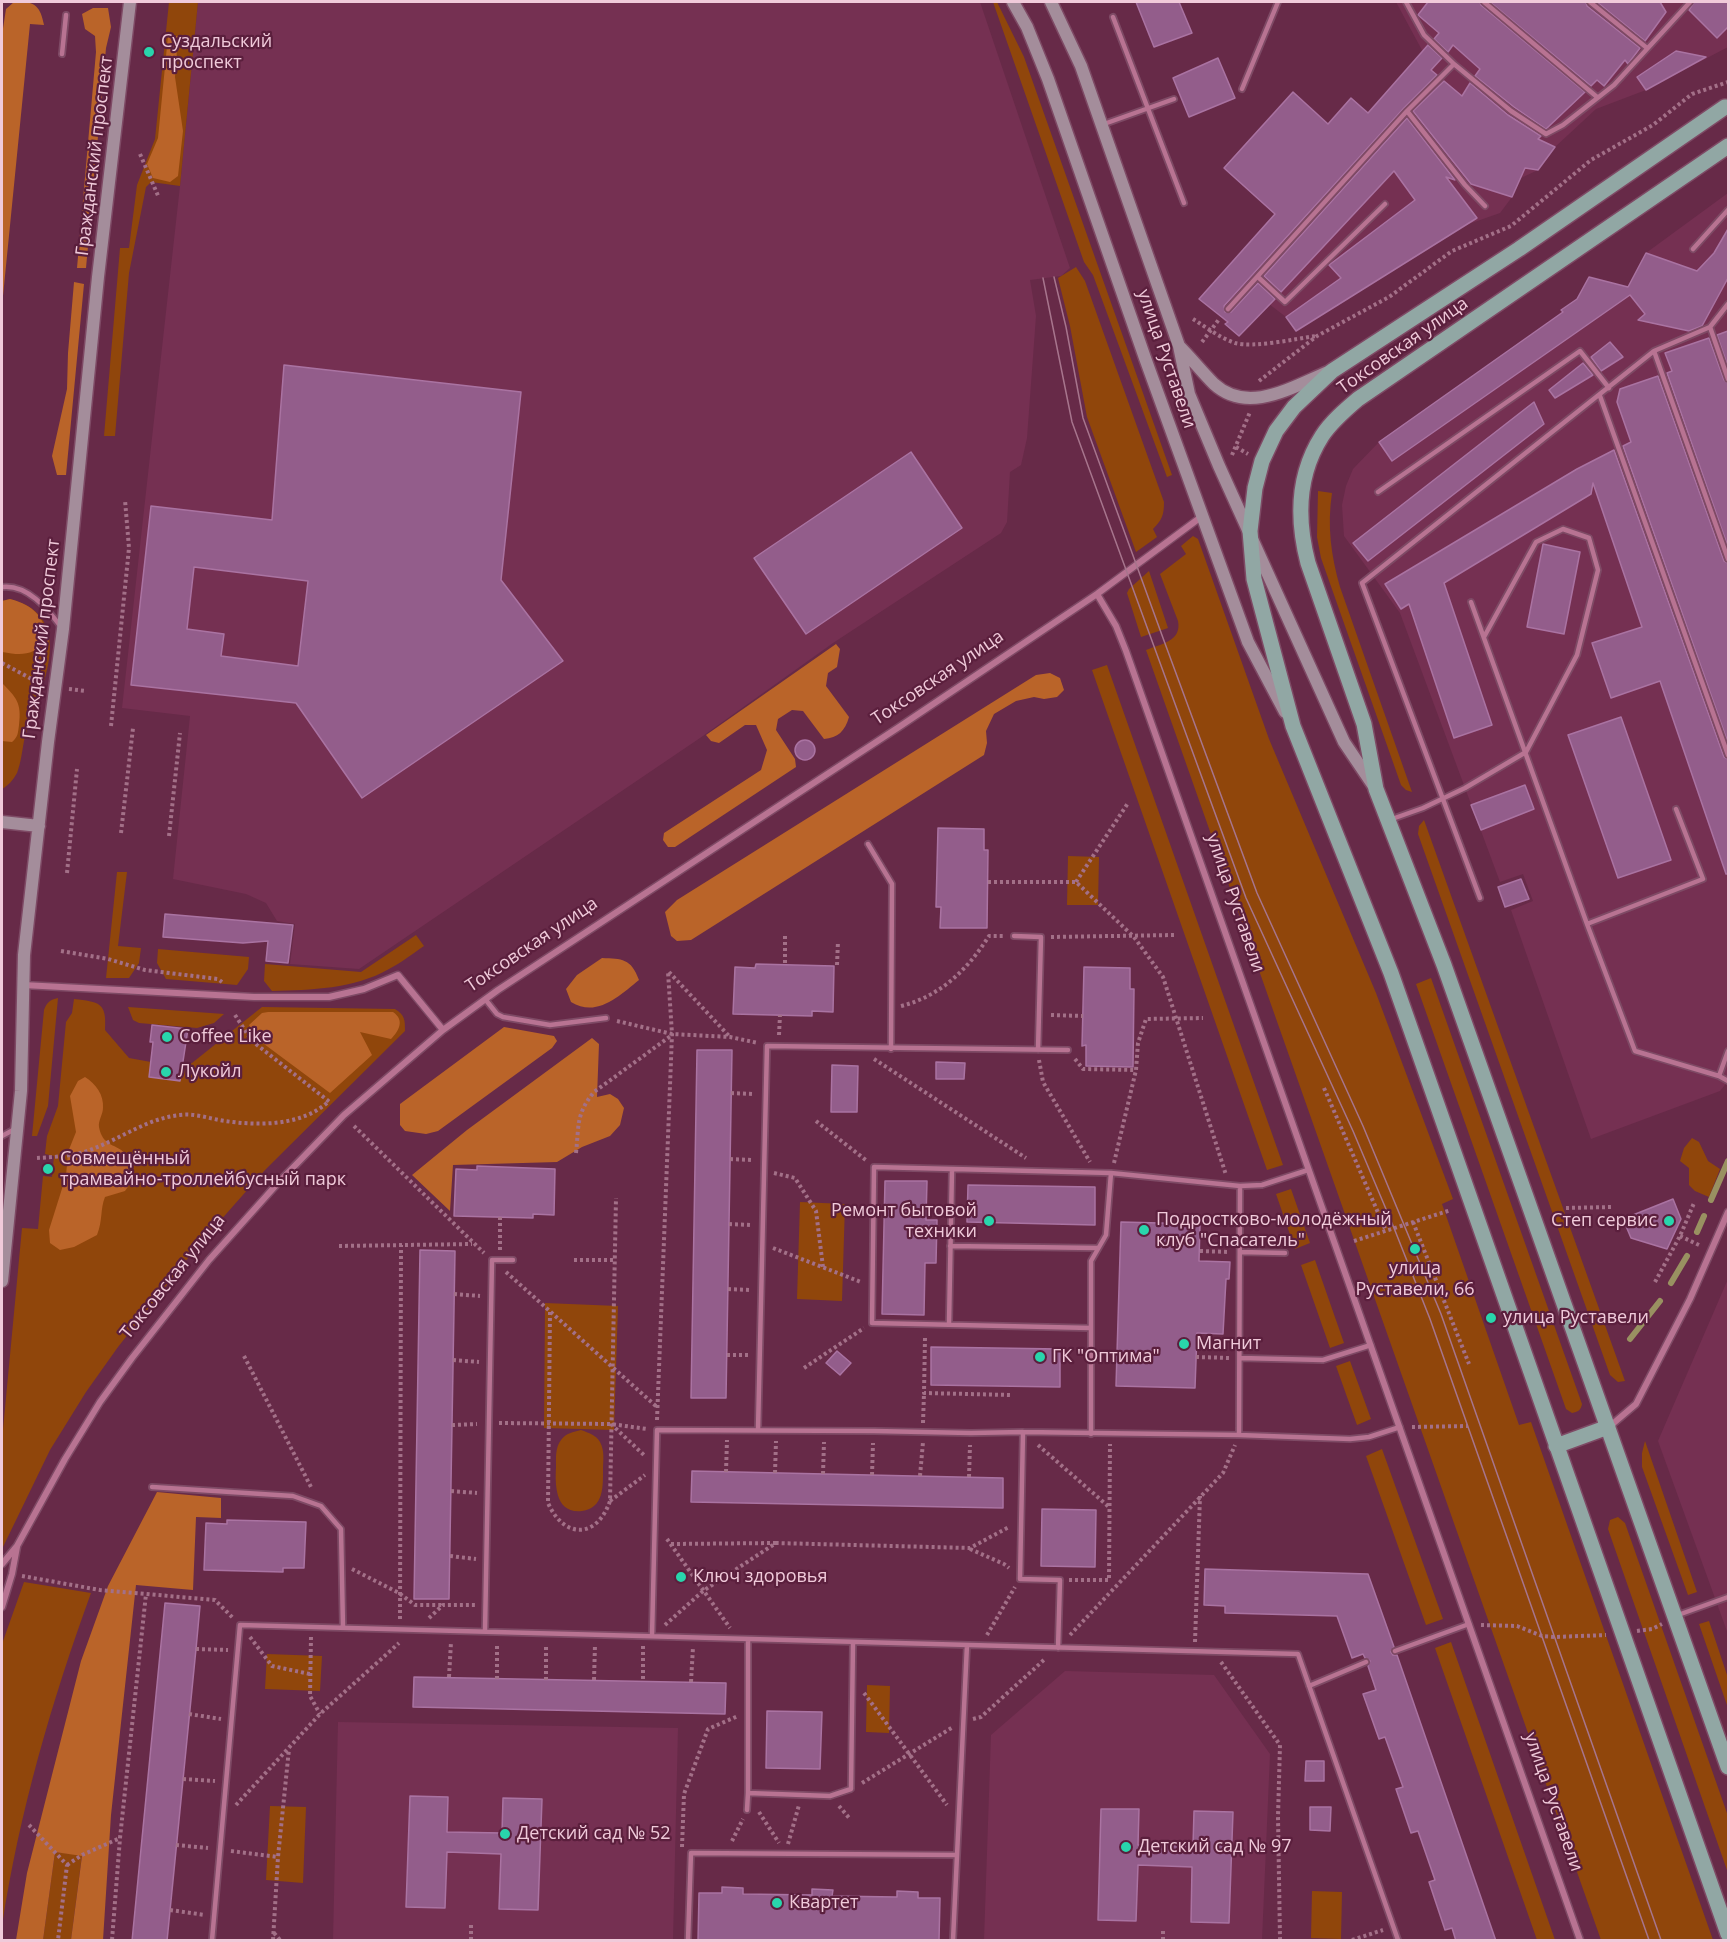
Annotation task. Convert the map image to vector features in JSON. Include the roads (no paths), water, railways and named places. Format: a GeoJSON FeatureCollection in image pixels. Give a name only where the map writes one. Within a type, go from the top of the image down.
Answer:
{"type":"FeatureCollection","features":[{"type":"Feature","properties":{"kind":"main road","name":"Гражданский проспект"},"geometry":{"type":"LineString","coordinates":[[2,1281],[21,1091],[24,955],[63,629],[98,278],[130,2]]}},
{"type":"Feature","properties":{"kind":"main road","name":"улица Руставели"},"geometry":{"type":"LineString","coordinates":[[1013,2],[1027,27],[1048,79],[1248,642],[1293,726],[1391,973],[1728,1934]]}},
{"type":"Feature","properties":{"kind":"main road","name":"улица Руставели"},"geometry":{"type":"LineString","coordinates":[[1051,2],[1081,66],[1102,125],[1179,346],[1189,394],[1219,466],[1344,742],[1376,789],[1444,965],[1728,1767]]}},
{"type":"Feature","properties":{"kind":"main road","name":"Токсовская улица"},"geometry":{"type":"LineString","coordinates":[[1250,531],[1255,488],[1262,461],[1276,431],[1294,406],[1332,371],[1519,249],[1725,107]]}},
{"type":"Feature","properties":{"kind":"main road","name":"Токсовская улица"},"geometry":{"type":"LineString","coordinates":[[1376,789],[1365,724],[1325,613],[1302,540],[1300,516],[1304,477],[1311,456],[1322,435],[1358,399],[1728,146]]}},
{"type":"Feature","properties":{"kind":"main road","name":"Токсовская улица"},"geometry":{"type":"LineString","coordinates":[[1179,346],[1215,385],[1233,396],[1263,398],[1332,371]]}},
{"type":"Feature","properties":{"kind":"main road","name":"улица Руставели"},"geometry":{"type":"LineString","coordinates":[[1250,531],[1254,579],[1293,726]]}},
{"type":"Feature","properties":{"kind":"main road"},"geometry":{"type":"LineString","coordinates":[[2,822],[39,826]]}},
{"type":"Feature","properties":{"kind":"main road"},"geometry":{"type":"LineString","coordinates":[[1556,1446],[1608,1427]]}},
{"type":"Feature","properties":{"kind":"street","name":"Токсовская улица"},"geometry":{"type":"LineString","coordinates":[[2,1564],[17,1546],[65,1459],[100,1402],[139,1349],[209,1260],[278,1183],[344,1115],[443,1030],[485,999],[899,728],[1097,594],[1202,517]]}},
{"type":"Feature","properties":{"kind":"street","name":"улица Руставели"},"geometry":{"type":"LineString","coordinates":[[1097,594],[1120,634],[1580,1941]]}},
{"type":"Feature","properties":{"kind":"street"},"geometry":{"type":"LineString","coordinates":[[23,985],[255,998],[329,997],[364,990],[398,975],[443,1030]]}},
{"type":"Feature","properties":{"kind":"street"},"geometry":{"type":"LineString","coordinates":[[1608,1427],[1636,1404],[1690,1299],[1728,1212]]}},
{"type":"Feature","properties":{"kind":"street","name":"Токсовская улица"},"geometry":{"type":"LineString","coordinates":[[2,1607],[12,1574],[17,1546]]}},
{"type":"Feature","properties":{"kind":"lane"},"geometry":{"type":"LineString","coordinates":[[1242,89],[1278,2]]}},
{"type":"Feature","properties":{"kind":"lane"},"geometry":{"type":"LineString","coordinates":[[1406,2],[1424,35],[1454,64],[1511,111],[1546,134],[1563,125],[1614,85],[1690,2]]}},
{"type":"Feature","properties":{"kind":"lane"},"geometry":{"type":"LineString","coordinates":[[1484,2],[1596,97]]}},
{"type":"Feature","properties":{"kind":"lane"},"geometry":{"type":"LineString","coordinates":[[1590,2],[1647,48]]}},
{"type":"Feature","properties":{"kind":"lane"},"geometry":{"type":"LineString","coordinates":[[62,54],[66,15]]}},
{"type":"Feature","properties":{"kind":"lane"},"geometry":{"type":"LineString","coordinates":[[1113,17],[1184,203]]}},
{"type":"Feature","properties":{"kind":"lane"},"geometry":{"type":"LineString","coordinates":[[1228,309],[1407,111],[1454,64]]}},
{"type":"Feature","properties":{"kind":"lane"},"geometry":{"type":"LineString","coordinates":[[1102,125],[1174,99]]}},
{"type":"Feature","properties":{"kind":"lane"},"geometry":{"type":"LineString","coordinates":[[1407,111],[1465,185],[1485,206]]}},
{"type":"Feature","properties":{"kind":"lane"},"geometry":{"type":"LineString","coordinates":[[1258,277],[1285,302],[1385,204]]}},
{"type":"Feature","properties":{"kind":"lane"},"geometry":{"type":"LineString","coordinates":[[1693,249],[1728,210]]}},
{"type":"Feature","properties":{"kind":"lane"},"geometry":{"type":"LineString","coordinates":[[1480,898],[1362,583],[1654,351],[1710,327],[1728,304]]}},
{"type":"Feature","properties":{"kind":"lane"},"geometry":{"type":"LineString","coordinates":[[1710,327],[1728,379]]}},
{"type":"Feature","properties":{"kind":"lane"},"geometry":{"type":"LineString","coordinates":[[1378,492],[1580,351],[1609,388]]}},
{"type":"Feature","properties":{"kind":"lane"},"geometry":{"type":"LineString","coordinates":[[1654,351],[1728,559]]}},
{"type":"Feature","properties":{"kind":"lane"},"geometry":{"type":"LineString","coordinates":[[1600,396],[1728,755]]}},
{"type":"Feature","properties":{"kind":"lane"},"geometry":{"type":"LineString","coordinates":[[1387,821],[1423,808],[1465,788],[1526,752],[1577,655],[1598,570],[1589,538],[1563,529],[1536,542],[1484,637]]}},
{"type":"Feature","properties":{"kind":"lane"},"geometry":{"type":"LineString","coordinates":[[2,587],[9,586],[33,596],[48,609],[63,629]]}},
{"type":"Feature","properties":{"kind":"lane"},"geometry":{"type":"LineString","coordinates":[[1471,602],[1635,1051],[1719,1076],[1728,1081]]}},
{"type":"Feature","properties":{"kind":"lane"},"geometry":{"type":"LineString","coordinates":[[1587,924],[1703,879],[1676,809]]}},
{"type":"Feature","properties":{"kind":"lane"},"geometry":{"type":"LineString","coordinates":[[868,844],[892,884],[891,1049]]}},
{"type":"Feature","properties":{"kind":"lane"},"geometry":{"type":"LineString","coordinates":[[1014,936],[1041,937],[1038,1050]]}},
{"type":"Feature","properties":{"kind":"lane"},"geometry":{"type":"LineString","coordinates":[[485,999],[497,1014],[504,1017],[550,1025],[606,1018]]}},
{"type":"Feature","properties":{"kind":"lane"},"geometry":{"type":"LineString","coordinates":[[758,1430],[767,1046],[1068,1050]]}},
{"type":"Feature","properties":{"kind":"lane"},"geometry":{"type":"LineString","coordinates":[[1719,1076],[1728,1052]]}},
{"type":"Feature","properties":{"kind":"lane"},"geometry":{"type":"LineString","coordinates":[[2,1136],[17,1128]]}},
{"type":"Feature","properties":{"kind":"lane"},"geometry":{"type":"LineString","coordinates":[[1091,1328],[872,1323],[874,1167],[1112,1173],[1240,1186],[1262,1185],[1308,1170]]}},
{"type":"Feature","properties":{"kind":"lane"},"geometry":{"type":"LineString","coordinates":[[949,1324],[952,1169]]}},
{"type":"Feature","properties":{"kind":"lane"},"geometry":{"type":"LineString","coordinates":[[1091,1434],[1091,1261],[1106,1235],[1112,1173]]}},
{"type":"Feature","properties":{"kind":"lane"},"geometry":{"type":"LineString","coordinates":[[1239,1435],[1240,1186]]}},
{"type":"Feature","properties":{"kind":"lane"},"geometry":{"type":"LineString","coordinates":[[950,1246],[1098,1248]]}},
{"type":"Feature","properties":{"kind":"lane"},"geometry":{"type":"LineString","coordinates":[[1240,1252],[1285,1252]]}},
{"type":"Feature","properties":{"kind":"lane"},"geometry":{"type":"LineString","coordinates":[[485,1631],[492,1260],[513,1260]]}},
{"type":"Feature","properties":{"kind":"lane"},"geometry":{"type":"LineString","coordinates":[[1240,1358],[1323,1360],[1371,1345]]}},
{"type":"Feature","properties":{"kind":"lane"},"geometry":{"type":"LineString","coordinates":[[652,1636],[657,1430],[971,1434],[1023,1432],[1350,1439],[1369,1437],[1400,1427]]}},
{"type":"Feature","properties":{"kind":"lane"},"geometry":{"type":"LineString","coordinates":[[1023,1432],[1020,1579],[1060,1580],[1058,1648]]}},
{"type":"Feature","properties":{"kind":"lane"},"geometry":{"type":"LineString","coordinates":[[152,1487],[293,1496],[321,1506],[342,1529],[343,1628]]}},
{"type":"Feature","properties":{"kind":"lane"},"geometry":{"type":"LineString","coordinates":[[1676,1616],[1728,1597]]}},
{"type":"Feature","properties":{"kind":"lane"},"geometry":{"type":"LineString","coordinates":[[1395,1651],[1469,1624]]}},
{"type":"Feature","properties":{"kind":"lane"},"geometry":{"type":"LineString","coordinates":[[212,1941],[240,1625],[1298,1654],[1398,1941]]}},
{"type":"Feature","properties":{"kind":"lane"},"geometry":{"type":"LineString","coordinates":[[747,1810],[748,1639]]}},
{"type":"Feature","properties":{"kind":"lane"},"geometry":{"type":"LineString","coordinates":[[748,1793],[830,1796],[851,1789],[853,1642]]}},
{"type":"Feature","properties":{"kind":"lane"},"geometry":{"type":"LineString","coordinates":[[953,1941],[967,1645]]}},
{"type":"Feature","properties":{"kind":"lane"},"geometry":{"type":"LineString","coordinates":[[1309,1686],[1366,1662]]}},
{"type":"Feature","properties":{"kind":"lane"},"geometry":{"type":"LineString","coordinates":[[688,1941],[691,1853],[957,1855]]}},
{"type":"Feature","properties":{"kind":"waterway"},"geometry":{"type":"LineString","coordinates":[[1711,1200],[1728,1161]]}},
{"type":"Feature","properties":{"kind":"waterway"},"geometry":{"type":"LineString","coordinates":[[1697,1232],[1704,1216]]}},
{"type":"Feature","properties":{"kind":"waterway"},"geometry":{"type":"LineString","coordinates":[[1671,1283],[1687,1256]]}},
{"type":"Feature","properties":{"kind":"waterway"},"geometry":{"type":"LineString","coordinates":[[1630,1339],[1660,1301]]}},
{"type":"Feature","properties":{"kind":"tram line"},"geometry":{"type":"LineString","coordinates":[[1054,277],[1083,418],[1163,638],[1257,893],[1363,1126],[1441,1314],[1661,1940]]}},
{"type":"Feature","properties":{"kind":"tram line"},"geometry":{"type":"LineString","coordinates":[[1043,278],[1072,422],[1246,898],[1353,1131],[1430,1319],[1649,1940]]}},
{"type":"Feature","properties":{"kind":"place","name":"Суздальский проспект"},"geometry":{"type":"Point","coordinates":[149,52]}},
{"type":"Feature","properties":{"kind":"place","name":"Coffee Like"},"geometry":{"type":"Point","coordinates":[167,1037]}},
{"type":"Feature","properties":{"kind":"place","name":"Лукойл"},"geometry":{"type":"Point","coordinates":[166,1072]}},
{"type":"Feature","properties":{"kind":"place","name":"Совмещённый трамвайно-троллейбусный парк"},"geometry":{"type":"Point","coordinates":[48,1169]}},
{"type":"Feature","properties":{"kind":"place","name":"Ремонт бытовой техники"},"geometry":{"type":"Point","coordinates":[989,1221]}},
{"type":"Feature","properties":{"kind":"place","name":"Степ сервис"},"geometry":{"type":"Point","coordinates":[1669,1221]}},
{"type":"Feature","properties":{"kind":"place","name":"Подростково-молодёжный клуб \"Спасатель\""},"geometry":{"type":"Point","coordinates":[1144,1230]}},
{"type":"Feature","properties":{"kind":"place","name":"улица Руставели, 66"},"geometry":{"type":"Point","coordinates":[1415,1249]}},
{"type":"Feature","properties":{"kind":"place","name":"улица Руставели"},"geometry":{"type":"Point","coordinates":[1491,1318]}},
{"type":"Feature","properties":{"kind":"place","name":"Магнит"},"geometry":{"type":"Point","coordinates":[1184,1344]}},
{"type":"Feature","properties":{"kind":"place","name":"ГК \"Оптима\""},"geometry":{"type":"Point","coordinates":[1040,1357]}},
{"type":"Feature","properties":{"kind":"place","name":"Ключ здоровья"},"geometry":{"type":"Point","coordinates":[681,1577]}},
{"type":"Feature","properties":{"kind":"place","name":"Детский сад № 52"},"geometry":{"type":"Point","coordinates":[505,1834]}},
{"type":"Feature","properties":{"kind":"place","name":"Детский сад № 97"},"geometry":{"type":"Point","coordinates":[1126,1847]}},
{"type":"Feature","properties":{"kind":"place","name":"Квартет"},"geometry":{"type":"Point","coordinates":[777,1903]}}]}
